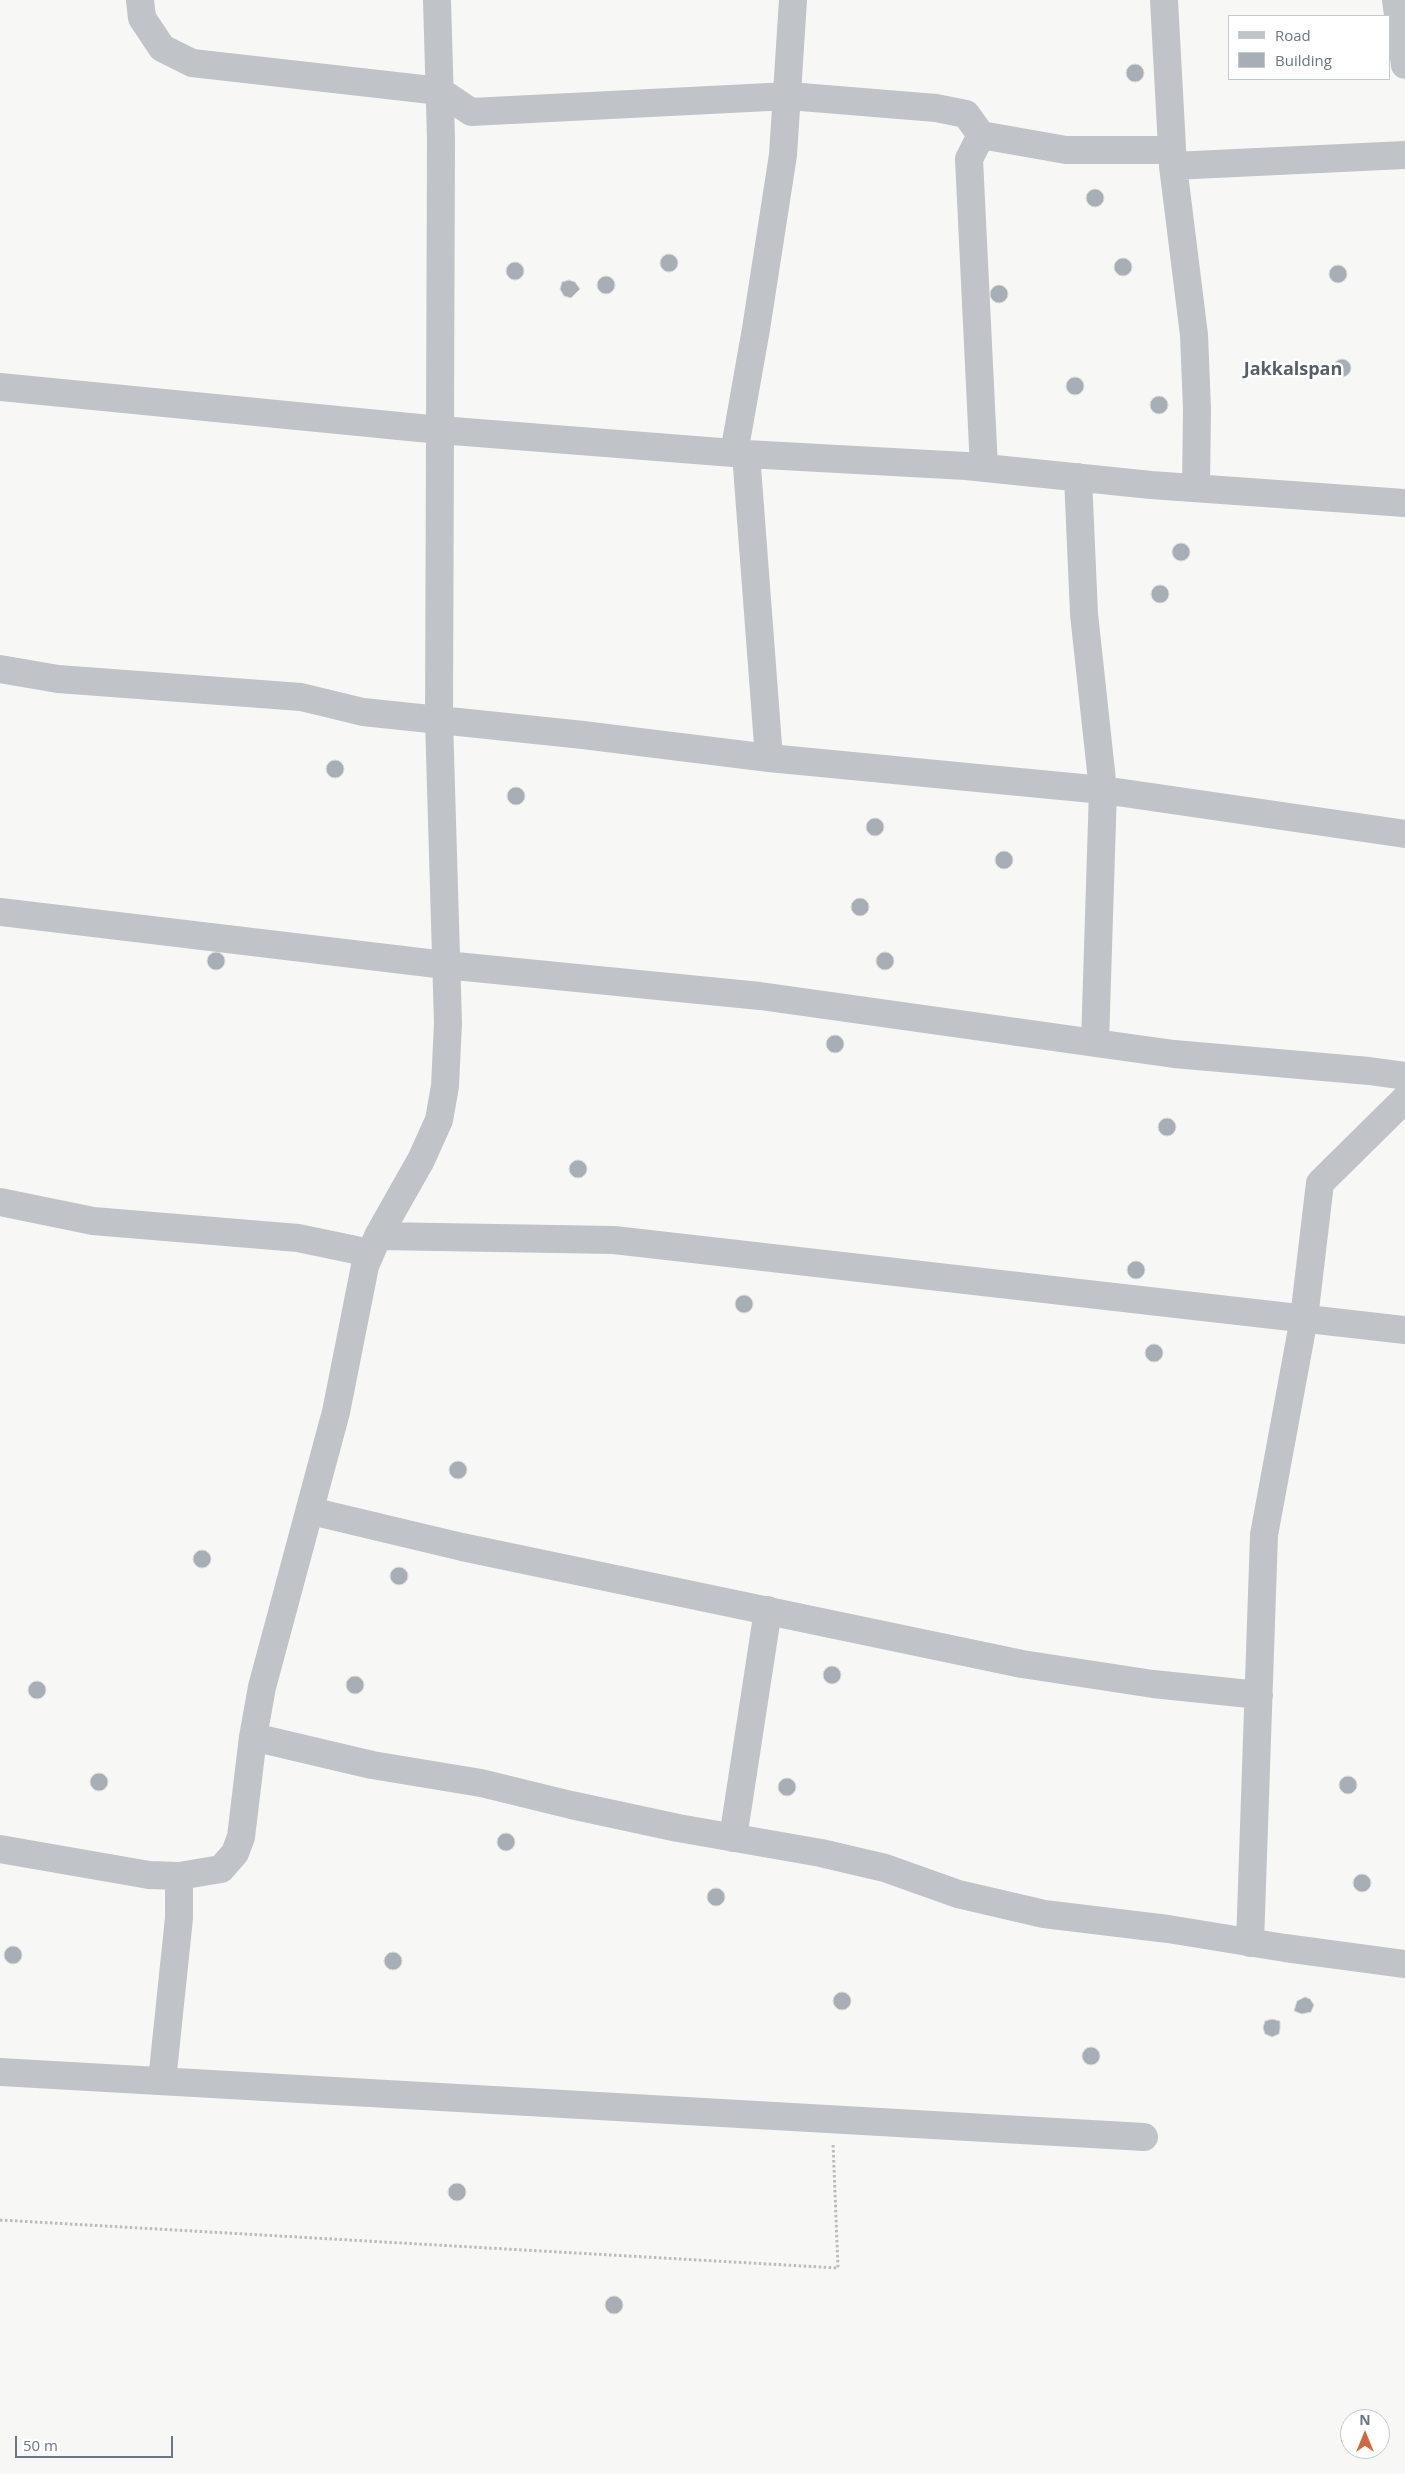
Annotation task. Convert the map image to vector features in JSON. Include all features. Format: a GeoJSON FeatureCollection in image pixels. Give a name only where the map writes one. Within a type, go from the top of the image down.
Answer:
{"type":"FeatureCollection","features":[{"type":"Feature","properties":{"kind":"street"},"geometry":{"type":"LineString","coordinates":[[140,0],[142,18],[162,48],[192,63],[440,91],[471,112],[788,96],[936,108],[966,114],[981,135],[1066,150],[1172,158],[1405,156]]}},
{"type":"Feature","properties":{"kind":"street"},"geometry":{"type":"LineString","coordinates":[[0,1849],[149,1875],[179,1876],[221,1869],[235,1853],[241,1837],[252,1737],[276,1631],[311,1511],[352,1342],[360,1288],[374,1244],[420,1160],[439,1120],[445,1086],[447,1056],[439,720],[440,91],[437,0]]}},
{"type":"Feature","properties":{"kind":"street"},"geometry":{"type":"LineString","coordinates":[[769,758],[740,454],[756,328],[783,154],[793,0]]}},
{"type":"Feature","properties":{"kind":"street"},"geometry":{"type":"LineString","coordinates":[[1164,0],[1172,158],[1194,335],[1197,409],[1196,487]]}},
{"type":"Feature","properties":{"kind":"street"},"geometry":{"type":"LineString","coordinates":[[1396,0],[1405,65]]}},
{"type":"Feature","properties":{"kind":"street"},"geometry":{"type":"LineString","coordinates":[[981,135],[969,159],[984,468]]}},
{"type":"Feature","properties":{"kind":"street"},"geometry":{"type":"LineString","coordinates":[[0,387],[440,430],[740,454],[882,460],[1405,503]]}},
{"type":"Feature","properties":{"kind":"street"},"geometry":{"type":"LineString","coordinates":[[1078,477],[1084,614],[1103,790],[1095,1043]]}},
{"type":"Feature","properties":{"kind":"street"},"geometry":{"type":"LineString","coordinates":[[0,669],[58,679],[301,697],[363,712],[583,735],[769,758],[1103,790],[1405,834]]}},
{"type":"Feature","properties":{"kind":"street"},"geometry":{"type":"LineString","coordinates":[[0,912],[445,965],[760,996],[1174,1054],[1369,1071],[1405,1076]]}},
{"type":"Feature","properties":{"kind":"street"},"geometry":{"type":"LineString","coordinates":[[1250,1943],[1264,1535],[1304,1318],[1320,1183],[1405,1099]]}},
{"type":"Feature","properties":{"kind":"street"},"geometry":{"type":"LineString","coordinates":[[0,1202],[92,1220],[374,1244],[614,1240],[1405,1330]]}},
{"type":"Feature","properties":{"kind":"street"},"geometry":{"type":"LineString","coordinates":[[311,1511],[462,1547],[768,1610],[870,1634],[1022,1664],[1153,1684],[1259,1695]]}},
{"type":"Feature","properties":{"kind":"street"},"geometry":{"type":"LineString","coordinates":[[733,1838],[768,1610]]}},
{"type":"Feature","properties":{"kind":"street"},"geometry":{"type":"LineString","coordinates":[[252,1737],[372,1765],[481,1783],[571,1805],[733,1838],[782,1845],[885,1868],[958,1894],[1044,1914],[1168,1929],[1250,1943],[1405,1964]]}},
{"type":"Feature","properties":{"kind":"street"},"geometry":{"type":"LineString","coordinates":[[162,2081],[179,1918],[179,1876]]}},
{"type":"Feature","properties":{"kind":"street"},"geometry":{"type":"LineString","coordinates":[[0,2072],[1144,2137]]}},
{"type":"Feature","properties":{"kind":"path"},"geometry":{"type":"LineString","coordinates":[[0,2220],[838,2268],[832,2119]]}},
{"type":"Feature","properties":{"kind":"building"},"geometry":{"type":"Polygon","coordinates":[[[1135,64],[1141,67],[1144,73],[1141,79],[1135,82],[1129,79],[1126,73],[1129,67],[1135,64]]]}},
{"type":"Feature","properties":{"kind":"building"},"geometry":{"type":"Polygon","coordinates":[[[1095,189],[1101,192],[1104,198],[1101,204],[1095,207],[1089,204],[1086,198],[1089,192],[1095,189]]]}},
{"type":"Feature","properties":{"kind":"building"},"geometry":{"type":"Polygon","coordinates":[[[669,254],[675,257],[678,263],[675,269],[669,272],[663,269],[660,263],[663,257],[669,254]]]}},
{"type":"Feature","properties":{"kind":"building"},"geometry":{"type":"Polygon","coordinates":[[[1123,258],[1129,261],[1132,267],[1129,273],[1123,276],[1117,273],[1114,267],[1117,261],[1123,258]]]}},
{"type":"Feature","properties":{"kind":"building"},"geometry":{"type":"Polygon","coordinates":[[[515,262],[521,265],[524,271],[521,277],[515,280],[509,277],[506,271],[509,265],[515,262]]]}},
{"type":"Feature","properties":{"kind":"building"},"geometry":{"type":"Polygon","coordinates":[[[1338,265],[1344,268],[1347,274],[1344,280],[1338,283],[1332,280],[1329,274],[1332,268],[1338,265]]]}},
{"type":"Feature","properties":{"kind":"building"},"geometry":{"type":"Polygon","coordinates":[[[606,276],[612,279],[615,285],[612,291],[606,294],[600,291],[597,285],[600,279],[606,276]]]}},
{"type":"Feature","properties":{"kind":"building"},"geometry":{"type":"Polygon","coordinates":[[[569,280],[575,282],[580,289],[571,298],[564,296],[560,289],[562,282],[569,280]]]}},
{"type":"Feature","properties":{"kind":"building"},"geometry":{"type":"Polygon","coordinates":[[[999,285],[1005,288],[1008,294],[1005,300],[999,303],[993,300],[990,294],[993,288],[999,285]]]}},
{"type":"Feature","properties":{"kind":"building"},"geometry":{"type":"Polygon","coordinates":[[[1342,359],[1348,362],[1351,368],[1348,374],[1342,377],[1336,374],[1333,368],[1336,362],[1342,359]]]}},
{"type":"Feature","properties":{"kind":"building"},"geometry":{"type":"Polygon","coordinates":[[[1075,377],[1081,380],[1084,386],[1081,392],[1075,395],[1069,392],[1066,386],[1069,380],[1075,377]]]}},
{"type":"Feature","properties":{"kind":"building"},"geometry":{"type":"Polygon","coordinates":[[[1159,396],[1165,399],[1168,405],[1165,411],[1159,414],[1153,411],[1150,405],[1153,399],[1159,396]]]}},
{"type":"Feature","properties":{"kind":"building"},"geometry":{"type":"Polygon","coordinates":[[[1181,543],[1187,546],[1190,552],[1187,558],[1181,561],[1175,558],[1172,552],[1175,546],[1181,543]]]}},
{"type":"Feature","properties":{"kind":"building"},"geometry":{"type":"Polygon","coordinates":[[[1160,585],[1166,588],[1169,594],[1166,600],[1160,603],[1154,600],[1151,594],[1154,588],[1160,585]]]}},
{"type":"Feature","properties":{"kind":"building"},"geometry":{"type":"Polygon","coordinates":[[[335,760],[341,763],[344,769],[341,775],[335,778],[329,775],[326,769],[329,763],[335,760]]]}},
{"type":"Feature","properties":{"kind":"building"},"geometry":{"type":"Polygon","coordinates":[[[516,787],[522,790],[525,796],[522,802],[516,805],[510,802],[507,796],[510,790],[516,787]]]}},
{"type":"Feature","properties":{"kind":"building"},"geometry":{"type":"Polygon","coordinates":[[[875,818],[881,821],[884,827],[881,833],[875,836],[869,833],[866,827],[869,821],[875,818]]]}},
{"type":"Feature","properties":{"kind":"building"},"geometry":{"type":"Polygon","coordinates":[[[1004,851],[1010,854],[1013,860],[1010,866],[1004,869],[998,866],[995,860],[998,854],[1004,851]]]}},
{"type":"Feature","properties":{"kind":"building"},"geometry":{"type":"Polygon","coordinates":[[[860,898],[866,901],[869,907],[866,913],[860,916],[854,913],[851,907],[854,901],[860,898]]]}},
{"type":"Feature","properties":{"kind":"building"},"geometry":{"type":"Polygon","coordinates":[[[216,952],[222,955],[225,961],[222,967],[216,970],[210,967],[207,961],[210,955],[216,952]]]}},
{"type":"Feature","properties":{"kind":"building"},"geometry":{"type":"Polygon","coordinates":[[[885,952],[891,955],[894,961],[891,967],[885,970],[879,967],[876,961],[879,955],[885,952]]]}},
{"type":"Feature","properties":{"kind":"building"},"geometry":{"type":"Polygon","coordinates":[[[835,1035],[841,1038],[844,1044],[841,1050],[835,1053],[829,1050],[826,1044],[829,1038],[835,1035]]]}},
{"type":"Feature","properties":{"kind":"building"},"geometry":{"type":"Polygon","coordinates":[[[1167,1118],[1173,1121],[1176,1127],[1173,1133],[1167,1136],[1161,1133],[1158,1127],[1161,1121],[1167,1118]]]}},
{"type":"Feature","properties":{"kind":"building"},"geometry":{"type":"Polygon","coordinates":[[[578,1160],[584,1163],[587,1169],[584,1175],[578,1178],[572,1175],[569,1169],[572,1163],[578,1160]]]}},
{"type":"Feature","properties":{"kind":"building"},"geometry":{"type":"Polygon","coordinates":[[[1136,1261],[1142,1264],[1145,1270],[1142,1276],[1136,1279],[1130,1276],[1127,1270],[1130,1264],[1136,1261]]]}},
{"type":"Feature","properties":{"kind":"building"},"geometry":{"type":"Polygon","coordinates":[[[744,1295],[750,1298],[753,1304],[750,1310],[744,1313],[738,1310],[735,1304],[738,1298],[744,1295]]]}},
{"type":"Feature","properties":{"kind":"building"},"geometry":{"type":"Polygon","coordinates":[[[1154,1344],[1160,1347],[1163,1353],[1160,1359],[1154,1362],[1148,1359],[1145,1353],[1148,1347],[1154,1344]]]}},
{"type":"Feature","properties":{"kind":"building"},"geometry":{"type":"Polygon","coordinates":[[[458,1461],[464,1464],[467,1470],[464,1476],[458,1479],[452,1476],[449,1470],[452,1464],[458,1461]]]}},
{"type":"Feature","properties":{"kind":"building"},"geometry":{"type":"Polygon","coordinates":[[[202,1550],[208,1553],[211,1559],[208,1565],[202,1568],[196,1565],[193,1559],[196,1553],[202,1550]]]}},
{"type":"Feature","properties":{"kind":"building"},"geometry":{"type":"Polygon","coordinates":[[[399,1567],[405,1570],[408,1576],[405,1582],[399,1585],[393,1582],[390,1576],[393,1570],[399,1567]]]}},
{"type":"Feature","properties":{"kind":"building"},"geometry":{"type":"Polygon","coordinates":[[[832,1666],[838,1669],[841,1675],[838,1681],[832,1684],[826,1681],[823,1675],[826,1669],[832,1666]]]}},
{"type":"Feature","properties":{"kind":"building"},"geometry":{"type":"Polygon","coordinates":[[[355,1676],[361,1679],[364,1685],[361,1691],[355,1694],[349,1691],[346,1685],[349,1679],[355,1676]]]}},
{"type":"Feature","properties":{"kind":"building"},"geometry":{"type":"Polygon","coordinates":[[[37,1681],[43,1684],[46,1690],[43,1696],[37,1699],[31,1696],[28,1690],[31,1684],[37,1681]]]}},
{"type":"Feature","properties":{"kind":"building"},"geometry":{"type":"Polygon","coordinates":[[[99,1773],[105,1776],[108,1782],[105,1788],[99,1791],[93,1788],[90,1782],[93,1776],[99,1773]]]}},
{"type":"Feature","properties":{"kind":"building"},"geometry":{"type":"Polygon","coordinates":[[[1348,1776],[1354,1779],[1357,1785],[1354,1791],[1348,1794],[1342,1791],[1339,1785],[1342,1779],[1348,1776]]]}},
{"type":"Feature","properties":{"kind":"building"},"geometry":{"type":"Polygon","coordinates":[[[787,1778],[793,1781],[796,1787],[793,1793],[787,1796],[781,1793],[778,1787],[781,1781],[787,1778]]]}},
{"type":"Feature","properties":{"kind":"building"},"geometry":{"type":"Polygon","coordinates":[[[506,1833],[512,1836],[515,1842],[512,1848],[506,1851],[500,1848],[497,1842],[500,1836],[506,1833]]]}},
{"type":"Feature","properties":{"kind":"building"},"geometry":{"type":"Polygon","coordinates":[[[1362,1874],[1368,1877],[1371,1883],[1368,1889],[1362,1892],[1356,1889],[1353,1883],[1356,1877],[1362,1874]]]}},
{"type":"Feature","properties":{"kind":"building"},"geometry":{"type":"Polygon","coordinates":[[[716,1888],[722,1891],[725,1897],[722,1903],[716,1906],[710,1903],[707,1897],[710,1891],[716,1888]]]}},
{"type":"Feature","properties":{"kind":"building"},"geometry":{"type":"Polygon","coordinates":[[[13,1946],[19,1949],[22,1955],[19,1961],[13,1964],[7,1961],[4,1955],[7,1949],[13,1946]]]}},
{"type":"Feature","properties":{"kind":"building"},"geometry":{"type":"Polygon","coordinates":[[[393,1952],[399,1955],[402,1961],[399,1967],[393,1970],[387,1967],[384,1961],[387,1955],[393,1952]]]}},
{"type":"Feature","properties":{"kind":"building"},"geometry":{"type":"Polygon","coordinates":[[[842,1992],[848,1995],[851,2001],[848,2007],[842,2010],[836,2007],[833,2001],[836,1995],[842,1992]]]}},
{"type":"Feature","properties":{"kind":"building"},"geometry":{"type":"Polygon","coordinates":[[[1305,1997],[1310,1999],[1314,2005],[1311,2012],[1302,2014],[1294,2011],[1297,2001],[1305,1997]]]}},
{"type":"Feature","properties":{"kind":"building"},"geometry":{"type":"Polygon","coordinates":[[[1272,2019],[1280,2021],[1280,2029],[1279,2034],[1272,2037],[1265,2034],[1263,2028],[1265,2021],[1272,2019]]]}},
{"type":"Feature","properties":{"kind":"building"},"geometry":{"type":"Polygon","coordinates":[[[1091,2047],[1097,2050],[1100,2056],[1097,2062],[1091,2065],[1085,2062],[1082,2056],[1085,2050],[1091,2047]]]}},
{"type":"Feature","properties":{"kind":"building"},"geometry":{"type":"Polygon","coordinates":[[[457,2183],[463,2186],[466,2192],[463,2198],[457,2201],[451,2198],[448,2192],[451,2186],[457,2183]]]}},
{"type":"Feature","properties":{"kind":"building"},"geometry":{"type":"Polygon","coordinates":[[[614,2296],[620,2299],[623,2305],[620,2311],[614,2314],[608,2311],[605,2305],[608,2299],[614,2296]]]}},
{"type":"Feature","properties":{"kind":"district","name":"Jakkalspan"},"geometry":{"type":"Point","coordinates":[1293,370]}}]}
